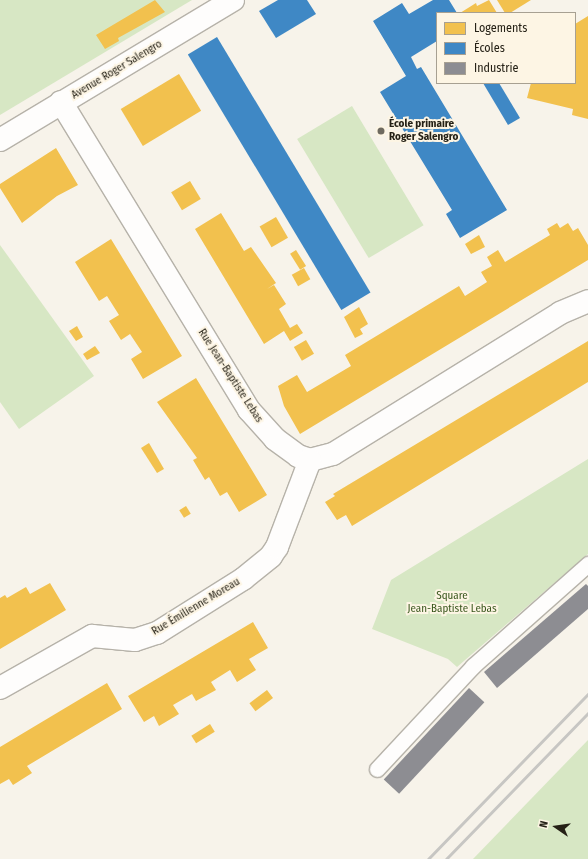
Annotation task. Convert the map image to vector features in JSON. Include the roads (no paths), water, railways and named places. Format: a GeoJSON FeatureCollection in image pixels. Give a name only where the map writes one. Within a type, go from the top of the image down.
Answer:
{"type":"FeatureCollection","features":[{"type":"Feature","properties":{"kind":"street","name":"Avenue Roger Salengro"},"geometry":{"type":"LineString","coordinates":[[0,140],[233,0]]}},
{"type":"Feature","properties":{"kind":"street","name":"Rue Jean-Baptiste Lebas"},"geometry":{"type":"LineString","coordinates":[[61,102],[249,410],[275,439],[298,456],[310,460]]}},
{"type":"Feature","properties":{"kind":"street"},"geometry":{"type":"LineString","coordinates":[[310,460],[333,454],[560,313],[588,301]]}},
{"type":"Feature","properties":{"kind":"street","name":"Rue Émilienne Moreau"},"geometry":{"type":"LineString","coordinates":[[0,688],[92,636],[105,635],[123,640],[146,637],[262,565],[277,547],[310,460]]}},
{"type":"Feature","properties":{"kind":"lane"},"geometry":{"type":"LineString","coordinates":[[377,769],[472,666],[588,564]]}},
{"type":"Feature","properties":{"kind":"railway"},"geometry":{"type":"LineString","coordinates":[[428,859],[588,694]]}},
{"type":"Feature","properties":{"kind":"railway"},"geometry":{"type":"LineString","coordinates":[[446,859],[588,713]]}},
{"type":"Feature","properties":{"kind":"place","name":"École primaire Roger Salengro"},"geometry":{"type":"Point","coordinates":[381,131]}},
{"type":"Feature","properties":{"kind":"park label","name":"Square Jean-Baptiste Lebas"},"geometry":{"type":"Point","coordinates":[452,603]}}]}
